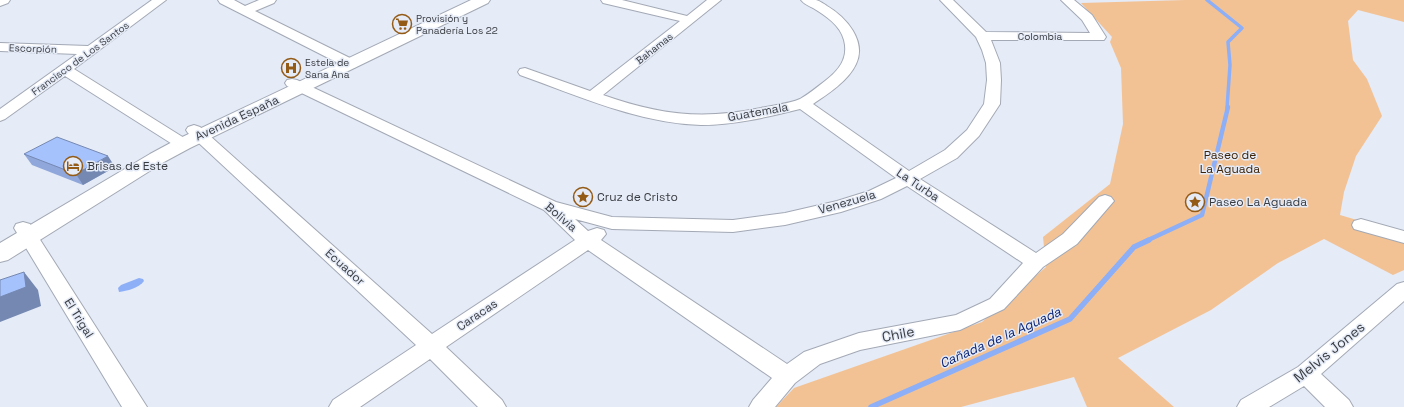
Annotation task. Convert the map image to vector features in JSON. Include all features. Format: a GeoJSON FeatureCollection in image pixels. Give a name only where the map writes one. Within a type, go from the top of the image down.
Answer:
{"type":"FeatureCollection","features":[{"type":"Feature","properties":{"kind":"main road","name":"Avenida España"},"geometry":{"type":"LineString","coordinates":[[0,243],[25,232],[189,137],[346,62],[468,0]]}},
{"type":"Feature","properties":{"kind":"main road","name":"Avenida España"},"geometry":{"type":"LineString","coordinates":[[346,62],[483,0]]}},
{"type":"Feature","properties":{"kind":"main road","name":"Avenida España"},"geometry":{"type":"LineString","coordinates":[[0,254],[25,232]]}},
{"type":"Feature","properties":{"kind":"street"},"geometry":{"type":"LineString","coordinates":[[0,2],[4,0]]}},
{"type":"Feature","properties":{"kind":"street","name":"Francisco de Los Santos"},"geometry":{"type":"LineString","coordinates":[[0,116],[160,0]]}},
{"type":"Feature","properties":{"kind":"street"},"geometry":{"type":"LineString","coordinates":[[224,0],[346,62]]}},
{"type":"Feature","properties":{"kind":"street"},"geometry":{"type":"LineString","coordinates":[[246,10],[270,0]]}},
{"type":"Feature","properties":{"kind":"street"},"geometry":{"type":"LineString","coordinates":[[607,0],[690,20]]}},
{"type":"Feature","properties":{"kind":"street","name":"Bahamas"},"geometry":{"type":"LineString","coordinates":[[593,96],[715,0]]}},
{"type":"Feature","properties":{"kind":"street","name":"Guatemala"},"geometry":{"type":"LineString","coordinates":[[525,72],[593,96],[660,116],[701,120],[741,117],[802,104],[833,82],[850,63],[853,44],[848,30],[836,17],[822,7],[807,0]]}},
{"type":"Feature","properties":{"kind":"street","name":"Venezuela"},"geometry":{"type":"LineString","coordinates":[[550,206],[612,223],[733,226],[785,218],[841,206],[875,195],[908,179],[951,154],[973,133],[992,104],[994,93],[993,64],[989,50],[982,36],[946,0]]}},
{"type":"Feature","properties":{"kind":"street","name":"Colombia"},"geometry":{"type":"LineString","coordinates":[[982,36],[1099,37],[1087,18],[1067,0]]}},
{"type":"Feature","properties":{"kind":"street","name":"Escorpión"},"geometry":{"type":"LineString","coordinates":[[0,47],[90,50]]}},
{"type":"Feature","properties":{"kind":"street","name":"Ecuador"},"geometry":{"type":"LineString","coordinates":[[64,69],[189,137],[431,346],[494,407]]}},
{"type":"Feature","properties":{"kind":"street","name":"Bolivia"},"geometry":{"type":"LineString","coordinates":[[297,86],[550,206],[587,240],[787,376]]}},
{"type":"Feature","properties":{"kind":"street","name":"La Turba"},"geometry":{"type":"LineString","coordinates":[[802,104],[908,179],[1036,262]]}},
{"type":"Feature","properties":{"kind":"street","name":"Chile"},"geometry":{"type":"LineString","coordinates":[[761,407],[787,376],[812,358],[859,342],[960,322],[997,304],[1036,262],[1070,239],[1104,201]]}},
{"type":"Feature","properties":{"kind":"street","name":"Caracas"},"geometry":{"type":"LineString","coordinates":[[341,407],[612,223]]}},
{"type":"Feature","properties":{"kind":"street"},"geometry":{"type":"LineString","coordinates":[[1361,225],[1404,237]]}},
{"type":"Feature","properties":{"kind":"street","name":"El Trigal"},"geometry":{"type":"LineString","coordinates":[[25,232],[135,407]]}},
{"type":"Feature","properties":{"kind":"street","name":"Melvis Jones"},"geometry":{"type":"LineString","coordinates":[[1249,407],[1306,374],[1404,289]]}},
{"type":"Feature","properties":{"kind":"street"},"geometry":{"type":"LineString","coordinates":[[1306,374],[1341,407]]}},
{"type":"Feature","properties":{"kind":"green space","name":"Paseo de La Aguada"},"geometry":{"type":"Polygon","coordinates":[[[1185,0],[1404,0],[1404,22],[1358,10],[1348,21],[1353,60],[1367,79],[1382,116],[1356,156],[1344,192],[1340,215],[1404,234],[1404,270],[1393,275],[1324,239],[1278,263],[1211,310],[1118,358],[1174,407],[1087,407],[1074,377],[961,407],[776,407],[794,388],[982,322],[1046,267],[1043,237],[1110,184],[1123,124],[1121,68],[1110,42],[1112,37],[1081,3],[1185,0]]]}},
{"type":"Feature","properties":{"kind":"water"},"geometry":{"type":"Polygon","coordinates":[[[139,278],[143,279],[144,281],[139,286],[119,292],[118,288],[121,285],[139,278]]]}},
{"type":"Feature","properties":{"kind":"building"},"geometry":{"type":"Polygon","coordinates":[[[57,137],[108,156],[76,174],[24,154],[57,137]]]}},
{"type":"Feature","properties":{"kind":"building"},"geometry":{"type":"Polygon","coordinates":[[[24,272],[26,287],[0,297],[0,280],[24,272]]]}},
{"type":"Feature","properties":{"kind":"waterway","name":"Cañada de la Aguada"},"geometry":{"type":"LineString","coordinates":[[1207,0],[1242,28],[1228,42],[1230,65],[1227,108]]}},
{"type":"Feature","properties":{"kind":"waterway","name":"Cañada de la Aguada"},"geometry":{"type":"LineString","coordinates":[[1146,241],[1202,215],[1228,107]]}},
{"type":"Feature","properties":{"kind":"waterway","name":"Cañada de la Aguada"},"geometry":{"type":"LineString","coordinates":[[871,407],[1070,319],[1134,247],[1149,240]]}},
{"type":"Feature","properties":{"kind":"place","name":"Provisión y Panadería Los 22"},"geometry":{"type":"Point","coordinates":[402,24]}},
{"type":"Feature","properties":{"kind":"place","name":"Estela de Sana Ana"},"geometry":{"type":"Point","coordinates":[291,68]}},
{"type":"Feature","properties":{"kind":"place","name":"Brisas de Este"},"geometry":{"type":"Point","coordinates":[73,166]}},
{"type":"Feature","properties":{"kind":"place","name":"Cruz de Cristo"},"geometry":{"type":"Point","coordinates":[583,197]}},
{"type":"Feature","properties":{"kind":"place","name":"Paseo La Aguada"},"geometry":{"type":"Point","coordinates":[1195,202]}}]}
